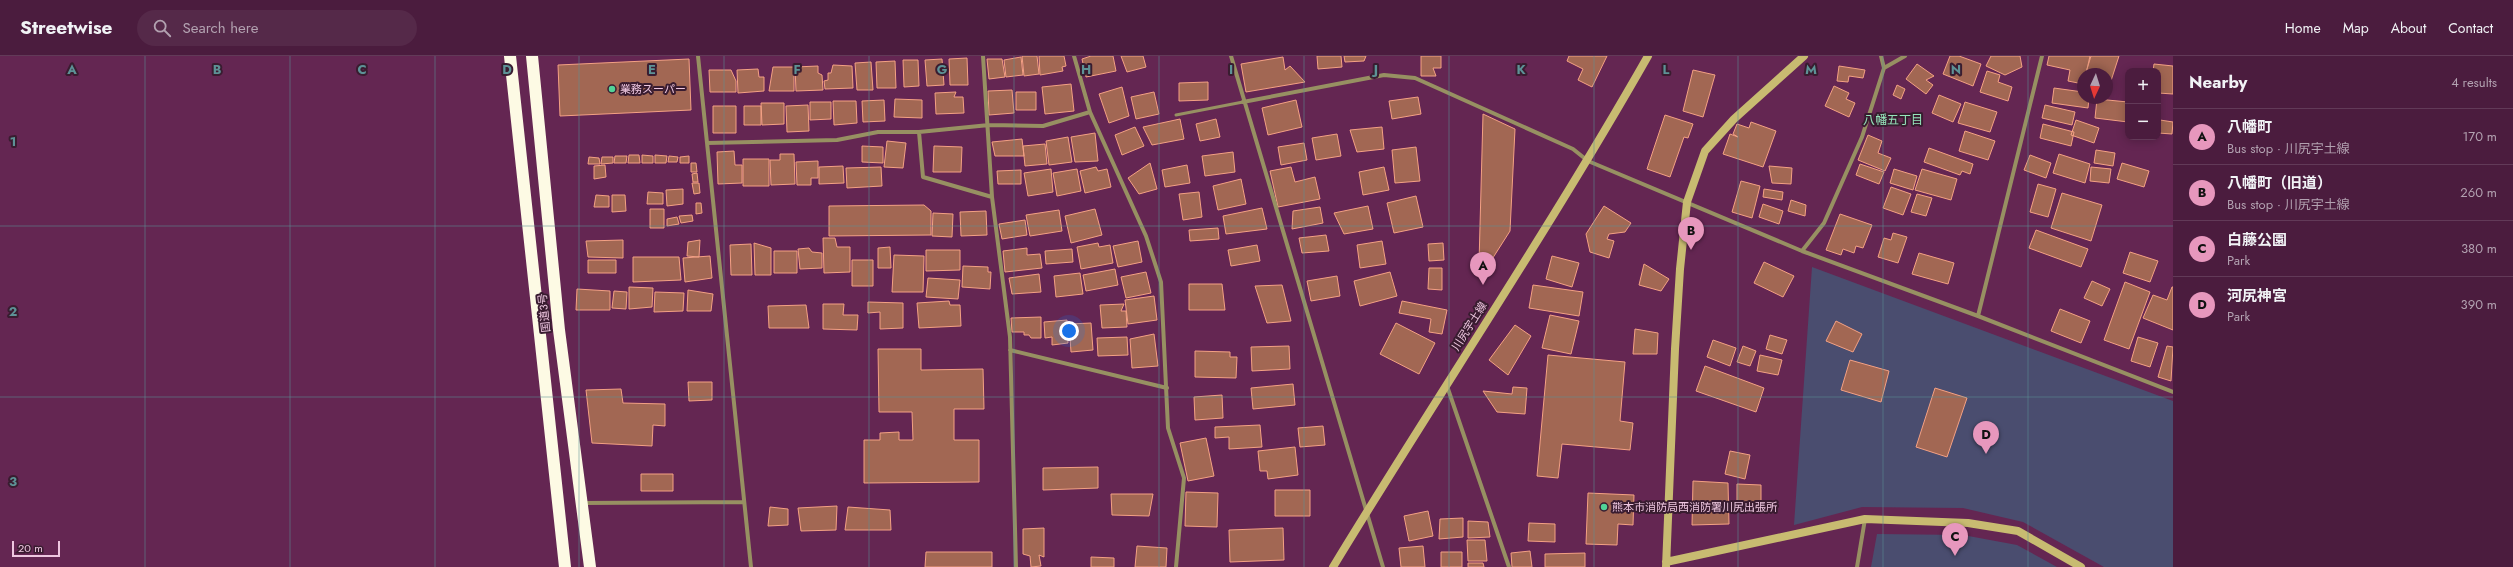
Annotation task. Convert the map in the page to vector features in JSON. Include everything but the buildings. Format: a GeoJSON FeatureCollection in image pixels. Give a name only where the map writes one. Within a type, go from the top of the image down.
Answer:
{"type":"FeatureCollection","features":[{"type":"Feature","properties":{"kind":"highway","name":"国道3号"},"geometry":{"type":"LineString","coordinates":[[510,56],[565,567]]}},
{"type":"Feature","properties":{"kind":"highway","name":"国道3号"},"geometry":{"type":"LineString","coordinates":[[532,56],[559,330],[590,567]]}},
{"type":"Feature","properties":{"kind":"street"},"geometry":{"type":"LineString","coordinates":[[698,56],[750,567]]}},
{"type":"Feature","properties":{"kind":"street"},"geometry":{"type":"LineString","coordinates":[[983,56],[989,125],[992,198],[1010,350],[1016,567]]}},
{"type":"Feature","properties":{"kind":"street"},"geometry":{"type":"LineString","coordinates":[[1074,56],[1090,112],[1146,236],[1161,282],[1168,428],[1184,478],[1176,567]]}},
{"type":"Feature","properties":{"kind":"street"},"geometry":{"type":"LineString","coordinates":[[1231,56],[1383,567]]}},
{"type":"Feature","properties":{"kind":"street","name":"川尻宇土線"},"geometry":{"type":"LineString","coordinates":[[1333,567],[1446,383],[1588,161],[1648,56]]}},
{"type":"Feature","properties":{"kind":"street"},"geometry":{"type":"LineString","coordinates":[[1804,56],[1734,119],[1705,151],[1687,202],[1680,269],[1675,342],[1666,565],[1865,519],[1968,523],[2018,531],[2081,567]]}},
{"type":"Feature","properties":{"kind":"street"},"geometry":{"type":"LineString","coordinates":[[1802,251],[1824,223],[1862,137],[1884,68],[1881,56]]}},
{"type":"Feature","properties":{"kind":"street"},"geometry":{"type":"LineString","coordinates":[[1884,68],[1905,56]]}},
{"type":"Feature","properties":{"kind":"street"},"geometry":{"type":"LineString","coordinates":[[1978,316],[2042,56]]}},
{"type":"Feature","properties":{"kind":"street"},"geometry":{"type":"LineString","coordinates":[[1244,102],[1384,76],[1415,78],[1573,148],[1588,161],[1802,251],[1978,316],[2173,392]]}},
{"type":"Feature","properties":{"kind":"street"},"geometry":{"type":"LineString","coordinates":[[707,143],[837,140],[878,132],[919,132],[989,125],[1043,126],[1090,112]]}},
{"type":"Feature","properties":{"kind":"street"},"geometry":{"type":"LineString","coordinates":[[919,132],[923,177],[992,198]]}},
{"type":"Feature","properties":{"kind":"street"},"geometry":{"type":"LineString","coordinates":[[1010,350],[1167,388]]}},
{"type":"Feature","properties":{"kind":"street"},"geometry":{"type":"LineString","coordinates":[[1446,383],[1509,567]]}},
{"type":"Feature","properties":{"kind":"street"},"geometry":{"type":"LineString","coordinates":[[581,503],[744,502]]}},
{"type":"Feature","properties":{"kind":"street"},"geometry":{"type":"LineString","coordinates":[[1857,567],[1865,519]]}},
{"type":"Feature","properties":{"kind":"lane"},"geometry":{"type":"LineString","coordinates":[[1176,115],[1244,102]]}},
{"type":"Feature","properties":{"kind":"shaded area"},"geometry":{"type":"Polygon","coordinates":[[[1812,267],[2173,401],[2173,567],[2104,567],[2023,522],[1963,508],[1862,507],[1794,525],[1812,267]]]}},
{"type":"Feature","properties":{"kind":"shaded area"},"geometry":{"type":"Polygon","coordinates":[[[1877,534],[1963,535],[2017,545],[2057,567],[1871,567],[1877,534]]]}},
{"type":"Feature","properties":{"kind":"place","name":"業務スーパー"},"geometry":{"type":"Point","coordinates":[612,89]}},
{"type":"Feature","properties":{"kind":"place","name":"八幡町（旧道）"},"geometry":{"type":"Point","coordinates":[1691,250]}},
{"type":"Feature","properties":{"kind":"place","name":"八幡町"},"geometry":{"type":"Point","coordinates":[1483,285]}},
{"type":"Feature","properties":{"kind":"place","name":"河尻神宮"},"geometry":{"type":"Point","coordinates":[1986,454]}},
{"type":"Feature","properties":{"kind":"place","name":"熊本市消防局西消防署川尻出張所"},"geometry":{"type":"Point","coordinates":[1604,507]}},
{"type":"Feature","properties":{"kind":"place","name":"白藤公園"},"geometry":{"type":"Point","coordinates":[1955,556]}},
{"type":"Feature","properties":{"kind":"district","name":"八幡五丁目"},"geometry":{"type":"Point","coordinates":[1893,120]}}]}
